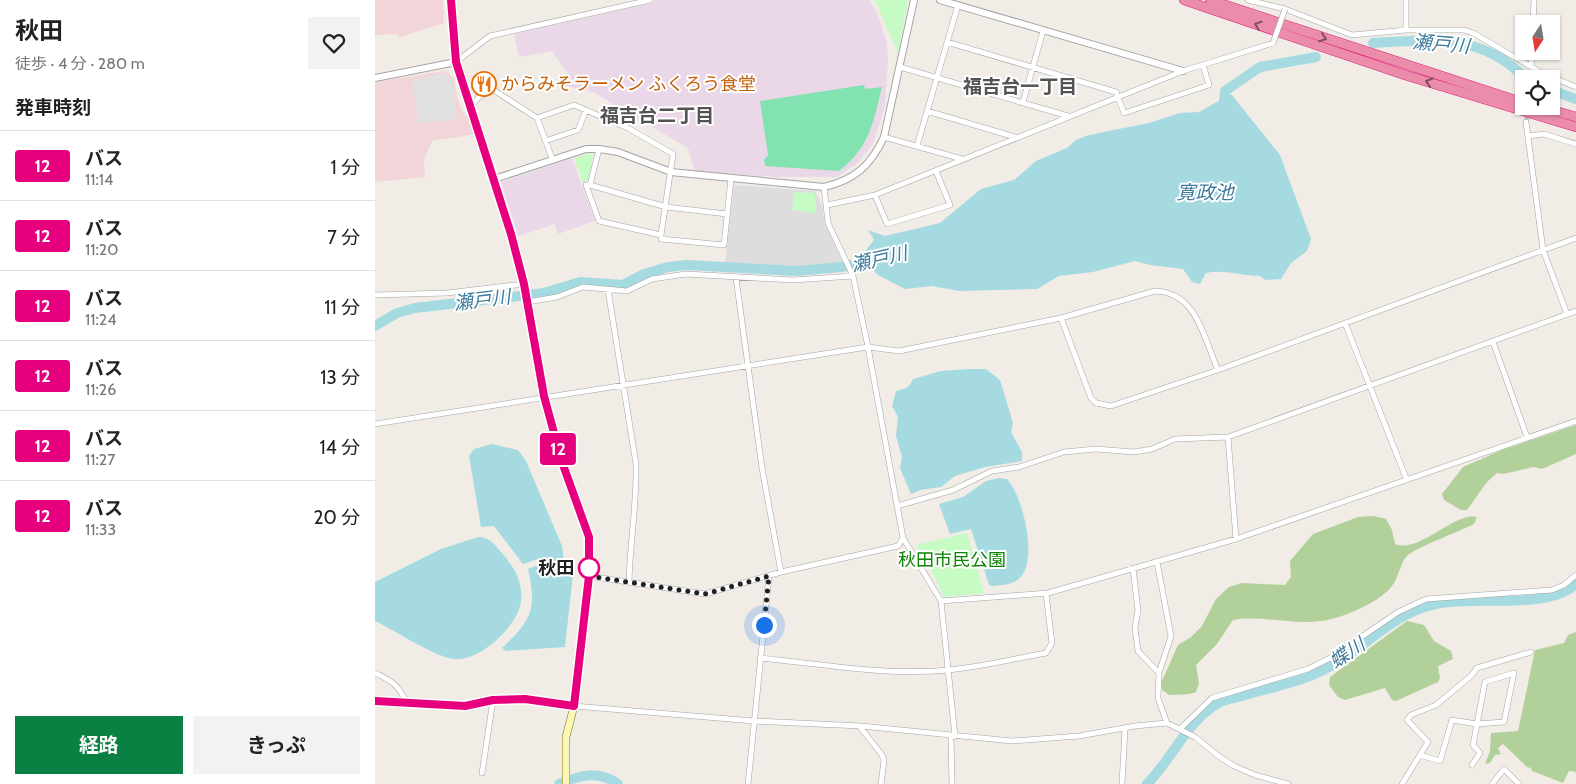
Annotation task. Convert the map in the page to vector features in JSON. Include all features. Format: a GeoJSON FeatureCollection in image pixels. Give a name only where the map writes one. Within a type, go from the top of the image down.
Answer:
{"type":"FeatureCollection","features":[{"type":"Feature","properties":{"kind":"highway"},"geometry":{"type":"LineString","coordinates":[[1184,0],[1405,75],[1576,127]]}},
{"type":"Feature","properties":{"kind":"highway"},"geometry":{"type":"LineString","coordinates":[[1211,0],[1515,99]]}},
{"type":"Feature","properties":{"kind":"highway"},"geometry":{"type":"LineString","coordinates":[[1560,112],[1576,117]]}},
{"type":"Feature","properties":{"kind":"main road"},"geometry":{"type":"LineString","coordinates":[[451,0],[456,62],[511,234],[525,287],[544,396],[562,462],[589,537],[589,576],[574,706],[566,737],[566,784]]}},
{"type":"Feature","properties":{"kind":"street"},"geometry":{"type":"LineString","coordinates":[[375,78],[456,62],[490,36],[650,0]]}},
{"type":"Feature","properties":{"kind":"street"},"geometry":{"type":"LineString","coordinates":[[493,179],[586,148],[618,152],[671,172],[824,187],[840,183],[860,171],[875,156],[884,137],[913,0]]}},
{"type":"Feature","properties":{"kind":"street"},"geometry":{"type":"LineString","coordinates":[[940,0],[1183,71]]}},
{"type":"Feature","properties":{"kind":"street"},"geometry":{"type":"LineString","coordinates":[[1248,0],[1285,9],[1352,35],[1406,30],[1464,30],[1473,32],[1535,70]]}},
{"type":"Feature","properties":{"kind":"street"},"geometry":{"type":"LineString","coordinates":[[1406,0],[1406,30]]}},
{"type":"Feature","properties":{"kind":"street"},"geometry":{"type":"LineString","coordinates":[[1533,15],[1534,0]]}},
{"type":"Feature","properties":{"kind":"street"},"geometry":{"type":"LineString","coordinates":[[917,146],[958,5]]}},
{"type":"Feature","properties":{"kind":"street"},"geometry":{"type":"LineString","coordinates":[[827,205],[875,195],[1183,71],[1273,43],[1285,9]]}},
{"type":"Feature","properties":{"kind":"street"},"geometry":{"type":"LineString","coordinates":[[1023,102],[1043,31]]}},
{"type":"Feature","properties":{"kind":"street"},"geometry":{"type":"LineString","coordinates":[[947,42],[1116,92],[1124,113],[1209,85],[1203,65]]}},
{"type":"Feature","properties":{"kind":"street"},"geometry":{"type":"LineString","coordinates":[[1531,60],[1531,66]]}},
{"type":"Feature","properties":{"kind":"street"},"geometry":{"type":"LineString","coordinates":[[900,67],[937,76],[1068,116]]}},
{"type":"Feature","properties":{"kind":"street"},"geometry":{"type":"LineString","coordinates":[[1560,81],[1576,86]]}},
{"type":"Feature","properties":{"kind":"street"},"geometry":{"type":"LineString","coordinates":[[471,107],[478,98],[492,89],[537,118],[552,158]]}},
{"type":"Feature","properties":{"kind":"street"},"geometry":{"type":"LineString","coordinates":[[537,118],[574,105],[628,128],[673,154],[661,239],[724,245],[731,179]]}},
{"type":"Feature","properties":{"kind":"street"},"geometry":{"type":"LineString","coordinates":[[545,141],[578,130],[586,110]]}},
{"type":"Feature","properties":{"kind":"street"},"geometry":{"type":"LineString","coordinates":[[927,111],[1015,138]]}},
{"type":"Feature","properties":{"kind":"street"},"geometry":{"type":"LineString","coordinates":[[1526,122],[1543,250],[1567,314]]}},
{"type":"Feature","properties":{"kind":"street"},"geometry":{"type":"LineString","coordinates":[[1528,136],[1544,134],[1576,144]]}},
{"type":"Feature","properties":{"kind":"street"},"geometry":{"type":"LineString","coordinates":[[884,137],[962,159]]}},
{"type":"Feature","properties":{"kind":"street"},"geometry":{"type":"LineString","coordinates":[[590,185],[599,149]]}},
{"type":"Feature","properties":{"kind":"street"},"geometry":{"type":"LineString","coordinates":[[875,195],[887,224],[950,205],[936,170]]}},
{"type":"Feature","properties":{"kind":"street"},"geometry":{"type":"LineString","coordinates":[[661,235],[599,221],[586,185],[666,207],[727,214]]}},
{"type":"Feature","properties":{"kind":"street"},"geometry":{"type":"LineString","coordinates":[[824,187],[828,223],[853,276],[869,347],[903,538],[941,601],[955,736]]}},
{"type":"Feature","properties":{"kind":"street"},"geometry":{"type":"LineString","coordinates":[[1061,318],[1091,398],[1096,403],[1111,406],[1218,370],[1576,238]]}},
{"type":"Feature","properties":{"kind":"street"},"geometry":{"type":"LineString","coordinates":[[527,301],[557,297],[583,286],[627,291],[652,279],[686,274],[793,280],[853,276]]}},
{"type":"Feature","properties":{"kind":"street"},"geometry":{"type":"LineString","coordinates":[[736,278],[750,366],[762,468],[781,572]]}},
{"type":"Feature","properties":{"kind":"street"},"geometry":{"type":"LineString","coordinates":[[375,294],[447,293],[525,287]]}},
{"type":"Feature","properties":{"kind":"street"},"geometry":{"type":"LineString","coordinates":[[608,290],[636,464],[637,488],[631,532],[629,582]]}},
{"type":"Feature","properties":{"kind":"street"},"geometry":{"type":"LineString","coordinates":[[375,424],[544,396],[623,386],[869,347],[899,350],[1061,318],[1155,291],[1169,291],[1179,297],[1198,319],[1218,370]]}},
{"type":"Feature","properties":{"kind":"street"},"geometry":{"type":"LineString","coordinates":[[897,506],[953,490],[992,471],[1019,467],[1064,452],[1096,449],[1134,452],[1152,448],[1175,439],[1228,437],[1493,342],[1576,310]]}},
{"type":"Feature","properties":{"kind":"street"},"geometry":{"type":"LineString","coordinates":[[1345,324],[1406,478]]}},
{"type":"Feature","properties":{"kind":"street"},"geometry":{"type":"LineString","coordinates":[[1493,342],[1527,437]]}},
{"type":"Feature","properties":{"kind":"street"},"geometry":{"type":"LineString","coordinates":[[941,601],[1046,594],[1236,539],[1576,420]]}},
{"type":"Feature","properties":{"kind":"street"},"geometry":{"type":"LineString","coordinates":[[1228,437],[1236,539]]}},
{"type":"Feature","properties":{"kind":"street"},"geometry":{"type":"LineString","coordinates":[[589,576],[705,594],[781,572],[898,546],[903,538]]}},
{"type":"Feature","properties":{"kind":"street"},"geometry":{"type":"LineString","coordinates":[[1157,562],[1171,636],[1159,673],[1158,698],[1167,723]]}},
{"type":"Feature","properties":{"kind":"street"},"geometry":{"type":"LineString","coordinates":[[1133,568],[1139,610],[1135,628],[1138,651],[1159,673]]}},
{"type":"Feature","properties":{"kind":"street"},"geometry":{"type":"LineString","coordinates":[[1181,728],[1212,698],[1308,669],[1332,657],[1398,612],[1426,599],[1552,590],[1564,585],[1576,575]]}},
{"type":"Feature","properties":{"kind":"street"},"geometry":{"type":"LineString","coordinates":[[748,784],[769,576]]}},
{"type":"Feature","properties":{"kind":"street"},"geometry":{"type":"LineString","coordinates":[[761,658],[861,668],[918,671],[949,670],[1046,653],[1052,643],[1046,594]]}},
{"type":"Feature","properties":{"kind":"street"},"geometry":{"type":"LineString","coordinates":[[1403,784],[1428,742],[1407,720],[1411,715],[1436,705],[1471,676],[1477,668],[1531,652]]}},
{"type":"Feature","properties":{"kind":"street"},"geometry":{"type":"LineString","coordinates":[[375,673],[393,681],[402,691],[407,704]]}},
{"type":"Feature","properties":{"kind":"street"},"geometry":{"type":"LineString","coordinates":[[1419,756],[1440,761],[1452,720],[1477,724],[1504,722],[1514,673],[1485,682],[1477,724],[1473,745],[1480,753],[1472,765]]}},
{"type":"Feature","properties":{"kind":"street"},"geometry":{"type":"LineString","coordinates":[[375,701],[465,706],[493,700],[525,699],[574,706],[754,721],[1033,740],[1167,723],[1181,728],[1234,766],[1255,775],[1288,784]]}},
{"type":"Feature","properties":{"kind":"street"},"geometry":{"type":"LineString","coordinates":[[483,773],[493,700]]}},
{"type":"Feature","properties":{"kind":"street"},"geometry":{"type":"LineString","coordinates":[[859,727],[884,760],[881,784]]}},
{"type":"Feature","properties":{"kind":"street"},"geometry":{"type":"LineString","coordinates":[[1122,784],[1125,728]]}},
{"type":"Feature","properties":{"kind":"street"},"geometry":{"type":"LineString","coordinates":[[952,784],[951,737],[955,736]]}},
{"type":"Feature","properties":{"kind":"street"},"geometry":{"type":"LineString","coordinates":[[1492,784],[1504,769],[1519,784]]}},
{"type":"Feature","properties":{"kind":"shaded area"},"geometry":{"type":"Polygon","coordinates":[[[375,0],[443,0],[444,23],[400,37],[397,34],[375,35],[375,0]]]}},
{"type":"Feature","properties":{"kind":"shaded area"},"geometry":{"type":"Polygon","coordinates":[[[655,0],[869,0],[877,12],[887,43],[888,62],[885,106],[873,144],[858,163],[837,177],[775,177],[695,171],[688,148],[593,92],[562,85],[569,76],[552,51],[519,57],[514,34],[652,3],[655,0]]]}},
{"type":"Feature","properties":{"kind":"shaded area"},"geometry":{"type":"Polygon","coordinates":[[[445,71],[454,78],[457,97],[462,111],[469,118],[475,134],[432,141],[424,159],[425,177],[375,182],[375,82],[445,71]]]}},
{"type":"Feature","properties":{"kind":"shaded area"},"geometry":{"type":"Polygon","coordinates":[[[445,73],[452,81],[457,120],[419,123],[412,80],[445,73]]]}},
{"type":"Feature","properties":{"kind":"shaded area"},"geometry":{"type":"Polygon","coordinates":[[[572,158],[595,221],[558,234],[555,224],[518,236],[501,182],[572,158]]]}},
{"type":"Feature","properties":{"kind":"shaded area"},"geometry":{"type":"Polygon","coordinates":[[[734,185],[815,191],[822,205],[825,225],[843,263],[775,268],[725,263],[734,185]]]}},
{"type":"Feature","properties":{"kind":"green space"},"geometry":{"type":"Polygon","coordinates":[[[875,0],[908,0],[898,53],[875,0]]]}},
{"type":"Feature","properties":{"kind":"green space"},"geometry":{"type":"Polygon","coordinates":[[[864,85],[865,89],[882,87],[873,123],[858,153],[839,171],[765,166],[764,160],[768,155],[760,101],[864,85]]]}},
{"type":"Feature","properties":{"kind":"green space"},"geometry":{"type":"Polygon","coordinates":[[[591,153],[593,155],[589,181],[583,182],[574,158],[591,153]]]}},
{"type":"Feature","properties":{"kind":"green space"},"geometry":{"type":"Polygon","coordinates":[[[794,192],[815,193],[816,213],[792,210],[794,192]]]}},
{"type":"Feature","properties":{"kind":"green space"},"geometry":{"type":"Polygon","coordinates":[[[1576,425],[1576,454],[1542,469],[1534,467],[1503,474],[1497,473],[1487,482],[1467,510],[1461,510],[1444,500],[1442,494],[1463,467],[1502,450],[1576,425]]]}},
{"type":"Feature","properties":{"kind":"green space"},"geometry":{"type":"Polygon","coordinates":[[[1374,516],[1386,519],[1392,530],[1395,544],[1405,545],[1426,538],[1458,520],[1477,517],[1474,524],[1408,555],[1389,590],[1372,602],[1350,613],[1329,620],[1310,622],[1255,619],[1233,620],[1217,644],[1196,665],[1199,683],[1196,692],[1169,695],[1162,690],[1161,683],[1178,645],[1191,637],[1202,626],[1216,599],[1229,587],[1242,583],[1285,585],[1291,577],[1290,561],[1313,534],[1358,517],[1374,516]]]}},
{"type":"Feature","properties":{"kind":"green space","name":"秋田市民公園"},"geometry":{"type":"Polygon","coordinates":[[[967,533],[984,593],[944,597],[926,558],[916,545],[967,533]]]}},
{"type":"Feature","properties":{"kind":"green space"},"geometry":{"type":"Polygon","coordinates":[[[1407,621],[1424,625],[1434,641],[1451,651],[1453,659],[1438,666],[1440,678],[1438,682],[1396,701],[1392,700],[1385,688],[1345,700],[1338,697],[1329,685],[1330,677],[1407,621]]]}},
{"type":"Feature","properties":{"kind":"green space"},"geometry":{"type":"Polygon","coordinates":[[[1576,632],[1576,772],[1569,771],[1563,783],[1532,771],[1531,768],[1527,767],[1503,744],[1498,748],[1501,754],[1495,755],[1490,763],[1485,764],[1490,751],[1491,733],[1518,731],[1535,650],[1564,643],[1568,635],[1576,632]]]}},
{"type":"Feature","properties":{"kind":"water","name":"寛政池"},"geometry":{"type":"Polygon","coordinates":[[[1231,94],[1280,155],[1311,239],[1307,251],[1291,263],[1281,279],[1265,280],[1260,276],[1213,272],[1206,273],[1200,284],[1192,282],[1183,269],[1135,261],[1093,272],[1059,276],[1037,289],[959,291],[932,286],[905,289],[878,275],[864,261],[863,254],[874,240],[868,230],[885,236],[940,223],[981,189],[1014,180],[1036,161],[1067,148],[1076,140],[1089,135],[1149,123],[1180,113],[1199,112],[1231,94]]]}},
{"type":"Feature","properties":{"kind":"water"},"geometry":{"type":"Polygon","coordinates":[[[986,369],[1000,380],[1013,423],[1011,432],[1022,452],[1022,461],[985,467],[955,476],[941,487],[920,490],[911,494],[900,468],[902,457],[896,436],[898,417],[892,406],[896,391],[906,388],[913,379],[941,371],[986,369]]]}},
{"type":"Feature","properties":{"kind":"water"},"geometry":{"type":"Polygon","coordinates":[[[492,444],[518,450],[526,461],[562,546],[564,562],[538,559],[523,564],[494,526],[481,527],[469,456],[474,449],[492,444]]]}},
{"type":"Feature","properties":{"kind":"water"},"geometry":{"type":"Polygon","coordinates":[[[999,478],[1007,479],[1018,499],[1026,529],[1028,558],[1025,570],[1019,579],[1010,584],[993,586],[989,585],[971,529],[950,534],[939,504],[963,497],[986,481],[999,478]]]}},
{"type":"Feature","properties":{"kind":"water"},"geometry":{"type":"Polygon","coordinates":[[[478,537],[489,540],[502,553],[514,569],[521,587],[519,611],[506,631],[486,649],[464,659],[445,657],[375,621],[375,582],[441,549],[478,537]]]}},
{"type":"Feature","properties":{"kind":"water"},"geometry":{"type":"Polygon","coordinates":[[[539,565],[562,568],[573,574],[565,647],[506,651],[502,648],[520,629],[530,613],[532,594],[528,569],[539,565]]]}},
{"type":"Feature","properties":{"kind":"waterway","name":"瀬戸川"},"geometry":{"type":"LineString","coordinates":[[1373,43],[1435,41],[1466,44],[1495,55],[1516,70]]}},
{"type":"Feature","properties":{"kind":"waterway","name":"瀬戸川"},"geometry":{"type":"LineString","coordinates":[[1223,111],[1225,91],[1260,67],[1316,57]]}},
{"type":"Feature","properties":{"kind":"waterway","name":"瀬戸川"},"geometry":{"type":"LineString","coordinates":[[1560,93],[1576,99]]}},
{"type":"Feature","properties":{"kind":"waterway","name":"瀬戸川"},"geometry":{"type":"LineString","coordinates":[[375,326],[397,313],[415,308],[544,293],[580,282],[623,285],[644,274],[668,267],[687,265],[796,271],[842,267],[877,259]]}},
{"type":"Feature","properties":{"kind":"waterway","name":"蝶川"},"geometry":{"type":"LineString","coordinates":[[1147,784],[1189,729],[1209,709],[1228,699],[1309,677],[1342,659],[1393,622],[1421,608],[1452,602],[1529,600],[1563,592],[1576,584]]}},
{"type":"Feature","properties":{"kind":"waterway","name":"蝶川"},"geometry":{"type":"LineString","coordinates":[[559,784],[589,775],[603,777],[618,784]]}},
{"type":"Feature","properties":{"kind":"tunnel"},"geometry":{"type":"LineString","coordinates":[[1526,122],[1528,115]]}},
{"type":"Feature","properties":{"kind":"bus line","name":"12"},"geometry":{"type":"LineString","coordinates":[[375,701],[465,706],[493,700],[525,699],[574,706],[589,576],[589,537],[562,462],[544,396],[524,284],[511,234],[456,62],[451,0]]}},
{"type":"Feature","properties":{"kind":"place","name":"からみそラーメン ふくろう食堂"},"geometry":{"type":"Point","coordinates":[484,84]}},
{"type":"Feature","properties":{"kind":"place","name":"秋田"},"geometry":{"type":"Point","coordinates":[589,568]}},
{"type":"Feature","properties":{"kind":"district","name":"福吉台一丁目"},"geometry":{"type":"Point","coordinates":[1020,86]}},
{"type":"Feature","properties":{"kind":"district","name":"福吉台二丁目"},"geometry":{"type":"Point","coordinates":[657,115]}},
{"type":"Feature","properties":{"kind":"route"},"geometry":{"type":"LineString","coordinates":[[589,568],[589,576],[705,594],[769,576],[764,625]]}}]}
